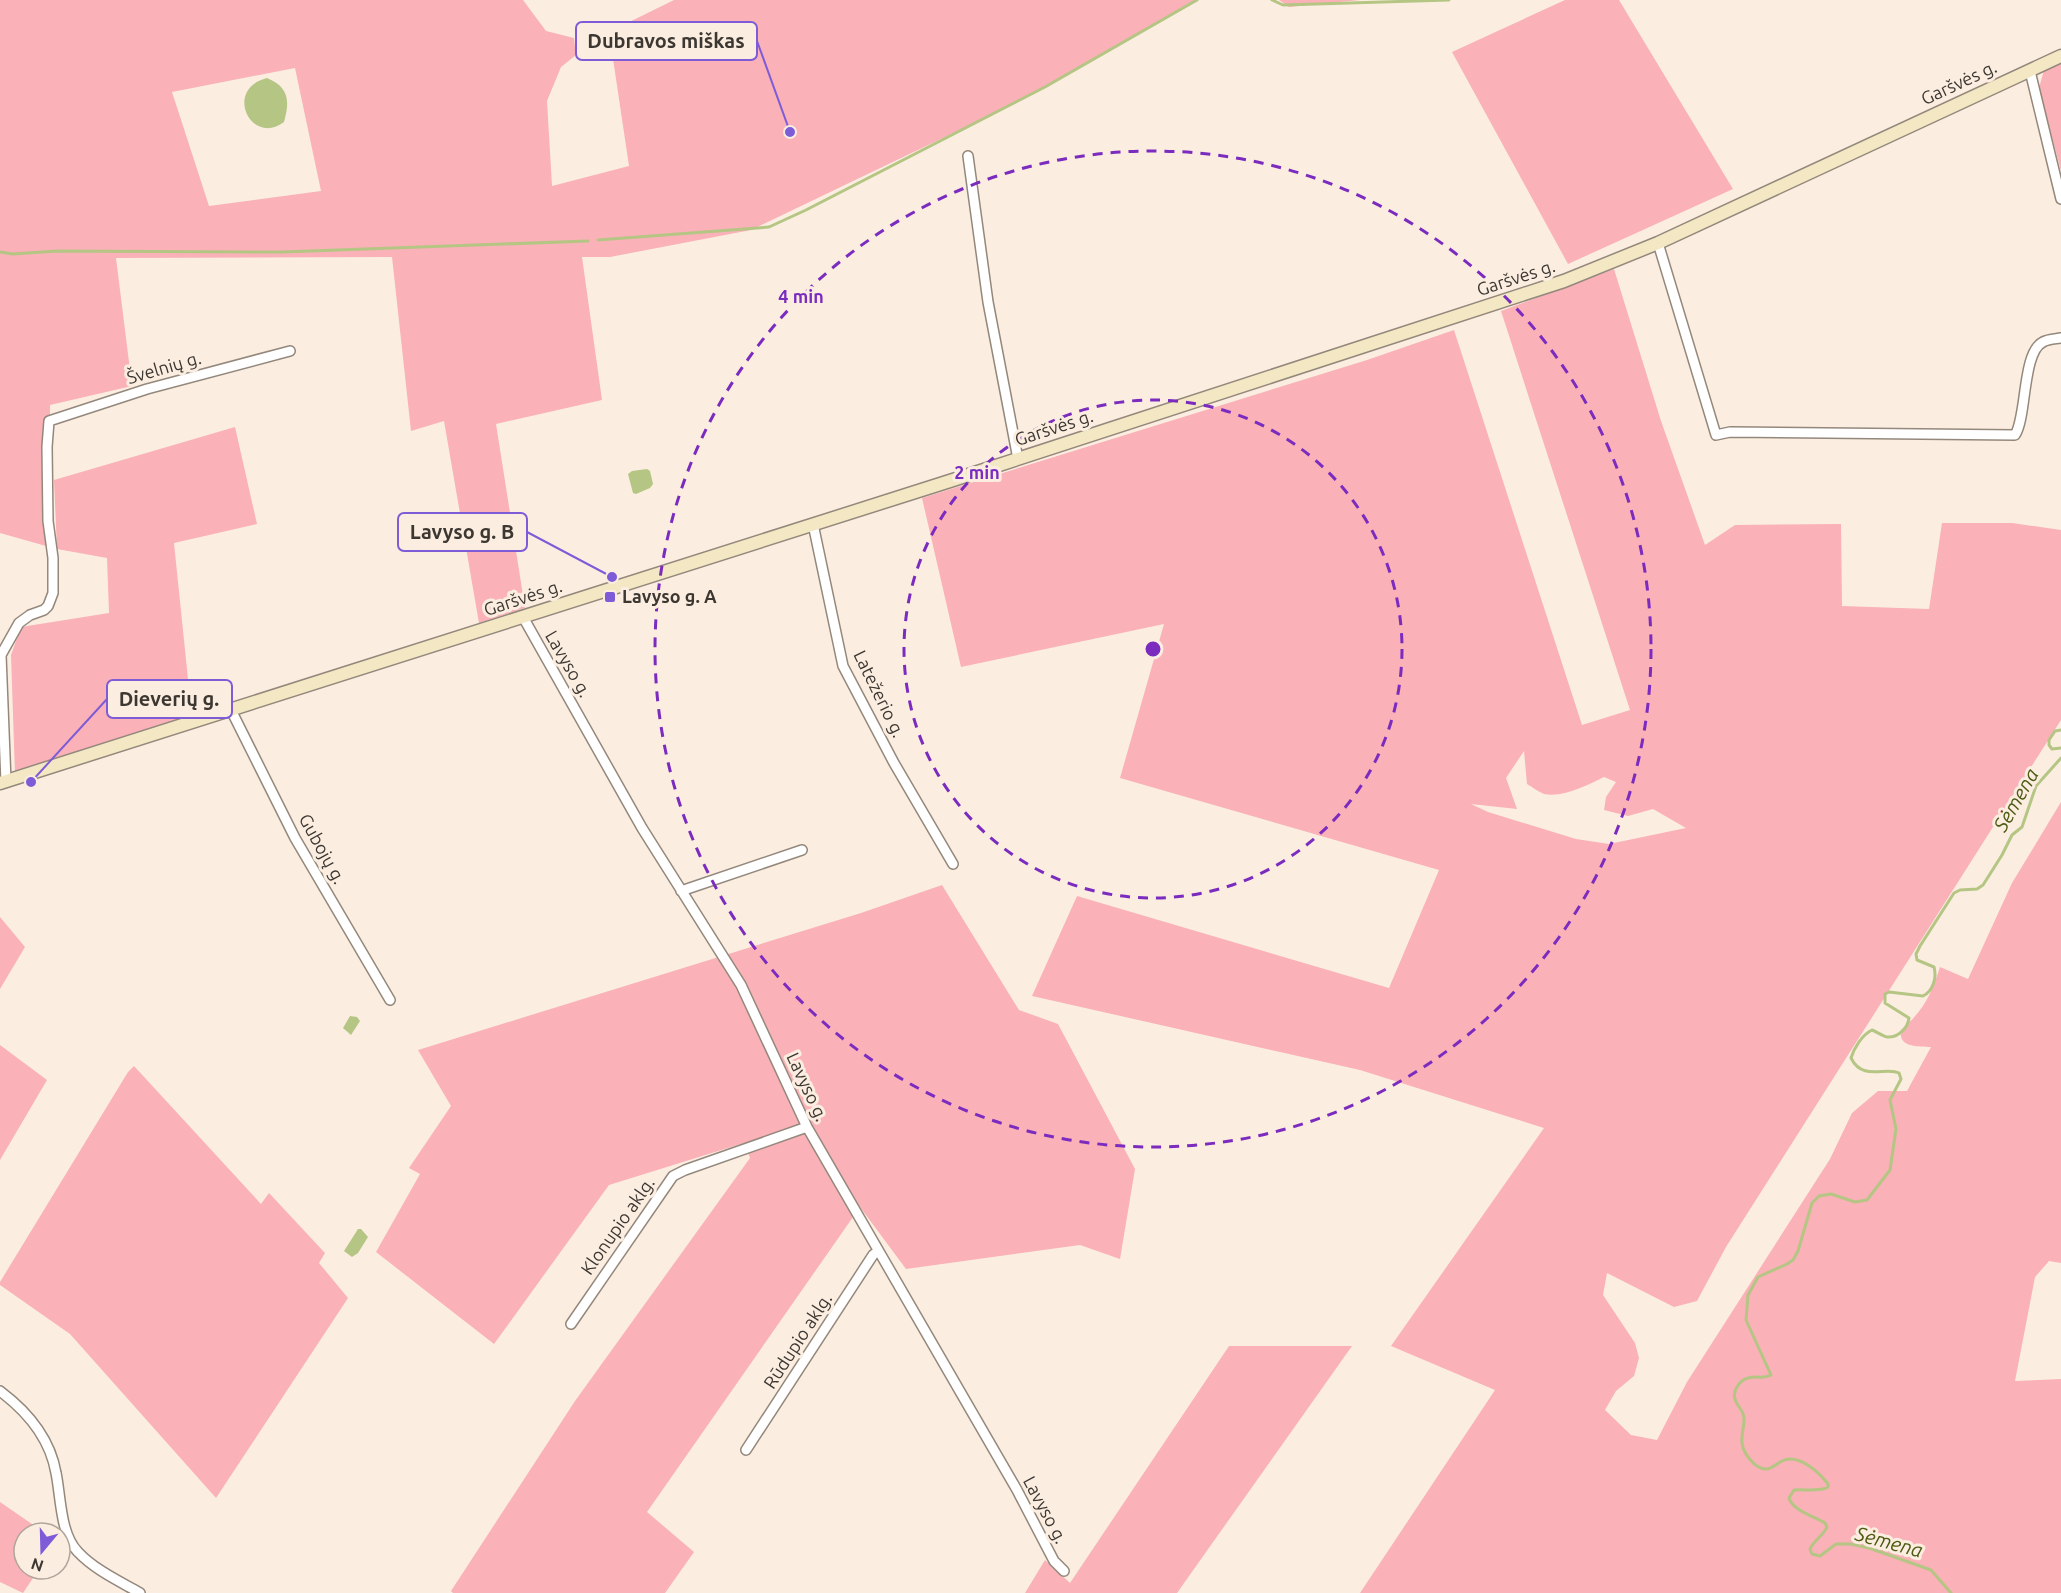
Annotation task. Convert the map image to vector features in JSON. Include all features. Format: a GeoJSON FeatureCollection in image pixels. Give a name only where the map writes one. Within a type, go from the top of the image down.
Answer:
{"type":"FeatureCollection","features":[{"type":"Feature","properties":{"kind":"main road","name":"Garšvės g."},"geometry":{"type":"LineString","coordinates":[[3,783],[1018,459],[1564,281],[1658,243],[2061,56]]}},
{"type":"Feature","properties":{"kind":"street"},"geometry":{"type":"LineString","coordinates":[[2030,71],[2061,200]]}},
{"type":"Feature","properties":{"kind":"street"},"geometry":{"type":"LineString","coordinates":[[968,156],[988,302],[1018,459]]}},
{"type":"Feature","properties":{"kind":"street"},"geometry":{"type":"LineString","coordinates":[[1658,243],[1716,435],[1730,432],[2015,435],[2019,429],[2033,353],[2043,341],[2061,338]]}},
{"type":"Feature","properties":{"kind":"street","name":"Švelnių g."},"geometry":{"type":"LineString","coordinates":[[3,783],[1,655],[19,623],[30,615],[44,610],[53,593],[46,447],[49,421],[147,389],[290,351]]}},
{"type":"Feature","properties":{"kind":"street","name":"Latežerio g."},"geometry":{"type":"LineString","coordinates":[[813,524],[843,666],[894,763],[953,864]]}},
{"type":"Feature","properties":{"kind":"street","name":"Lavyso g."},"geometry":{"type":"LineString","coordinates":[[523,617],[642,828],[741,985],[807,1127],[1011,1480],[1054,1561],[1064,1571]]}},
{"type":"Feature","properties":{"kind":"street","name":"Gubojų g."},"geometry":{"type":"LineString","coordinates":[[231,710],[295,838],[390,1000]]}},
{"type":"Feature","properties":{"kind":"street"},"geometry":{"type":"LineString","coordinates":[[681,891],[802,850]]}},
{"type":"Feature","properties":{"kind":"street","name":"Klonupio aklg."},"geometry":{"type":"LineString","coordinates":[[571,1324],[674,1176],[685,1170],[807,1127]]}},
{"type":"Feature","properties":{"kind":"street","name":"Rūdupio aklg."},"geometry":{"type":"LineString","coordinates":[[746,1450],[873,1255],[878,1251]]}},
{"type":"Feature","properties":{"kind":"street"},"geometry":{"type":"LineString","coordinates":[[0,1391],[36,1425],[51,1452],[62,1513],[77,1551],[105,1573],[140,1593]]}},
{"type":"Feature","properties":{"kind":"shaded area"},"geometry":{"type":"Polygon","coordinates":[[[0,0],[523,0],[546,31],[574,38],[576,55],[561,67],[547,101],[552,186],[629,166],[609,32],[674,0],[1195,0],[1024,99],[751,230],[610,257],[582,257],[602,400],[496,424],[525,608],[479,623],[444,421],[411,431],[392,257],[116,258],[132,386],[50,405],[50,415],[44,421],[46,546],[0,533],[0,0]],[[295,68],[172,92],[209,206],[321,191],[295,68]]]}},
{"type":"Feature","properties":{"kind":"shaded area"},"geometry":{"type":"Polygon","coordinates":[[[1279,0],[1360,0],[1289,7],[1279,0]]]}},
{"type":"Feature","properties":{"kind":"shaded area"},"geometry":{"type":"Polygon","coordinates":[[[1565,0],[1619,0],[1733,189],[1568,264],[1452,52],[1565,0]]]}},
{"type":"Feature","properties":{"kind":"shaded area"},"geometry":{"type":"Polygon","coordinates":[[[2061,63],[2061,171],[2039,88],[2044,70],[2061,63]]]}},
{"type":"Feature","properties":{"kind":"shaded area"},"geometry":{"type":"Polygon","coordinates":[[[267,78],[284,90],[287,101],[284,122],[272,128],[261,127],[253,122],[244,103],[246,93],[254,84],[267,78]]]}},
{"type":"Feature","properties":{"kind":"shaded area"},"geometry":{"type":"Polygon","coordinates":[[[1614,269],[1661,421],[1705,545],[1735,525],[1841,524],[1842,606],[1929,609],[1942,523],[2012,523],[2061,530],[2061,720],[1726,1247],[1697,1301],[1674,1307],[1607,1273],[1603,1295],[1635,1343],[1639,1358],[1634,1376],[1616,1391],[1605,1410],[1631,1435],[1657,1440],[1687,1382],[1830,1159],[1852,1113],[1878,1091],[1907,1091],[1931,1047],[1906,1043],[1901,1036],[1901,1030],[1916,1016],[1926,1002],[1940,967],[1968,979],[2012,883],[2061,802],[2061,1263],[2049,1261],[2035,1277],[2015,1381],[2061,1379],[2061,1593],[1360,1593],[1495,1390],[1391,1346],[1544,1128],[1360,1070],[1032,996],[1077,896],[1389,988],[1439,870],[1120,778],[1164,624],[961,667],[922,498],[1367,360],[1454,330],[1582,725],[1630,710],[1501,311],[1614,269]],[[1524,751],[1506,778],[1517,809],[1471,804],[1488,812],[1576,839],[1609,844],[1686,828],[1653,809],[1628,816],[1604,810],[1606,797],[1616,782],[1604,777],[1575,790],[1551,795],[1544,794],[1527,784],[1524,751]]]}},
{"type":"Feature","properties":{"kind":"shaded area"},"geometry":{"type":"Polygon","coordinates":[[[235,427],[257,524],[174,543],[192,718],[15,774],[11,655],[21,627],[109,613],[107,558],[57,549],[54,480],[235,427]]]}},
{"type":"Feature","properties":{"kind":"shaded area"},"geometry":{"type":"Polygon","coordinates":[[[647,469],[650,471],[653,484],[650,488],[636,494],[633,493],[628,474],[632,471],[647,469]]]}},
{"type":"Feature","properties":{"kind":"shaded area"},"geometry":{"type":"Polygon","coordinates":[[[942,885],[1019,1010],[1058,1024],[1135,1169],[1120,1259],[1080,1245],[906,1269],[860,1207],[647,1512],[694,1552],[665,1593],[453,1593],[451,1591],[575,1401],[750,1158],[744,1143],[609,1185],[494,1344],[376,1252],[420,1174],[409,1168],[451,1106],[418,1050],[861,913],[942,885]]]}},
{"type":"Feature","properties":{"kind":"shaded area"},"geometry":{"type":"Polygon","coordinates":[[[0,917],[25,947],[0,989],[0,917]]]}},
{"type":"Feature","properties":{"kind":"shaded area"},"geometry":{"type":"Polygon","coordinates":[[[350,1016],[357,1017],[360,1021],[351,1035],[343,1028],[350,1016]]]}},
{"type":"Feature","properties":{"kind":"shaded area"},"geometry":{"type":"Polygon","coordinates":[[[0,1045],[47,1080],[0,1160],[0,1045]]]}},
{"type":"Feature","properties":{"kind":"shaded area"},"geometry":{"type":"Polygon","coordinates":[[[134,1066],[261,1204],[269,1193],[325,1253],[319,1263],[348,1298],[216,1498],[70,1334],[0,1285],[128,1072],[134,1066]]]}},
{"type":"Feature","properties":{"kind":"shaded area"},"geometry":{"type":"Polygon","coordinates":[[[358,1229],[361,1229],[368,1237],[358,1253],[352,1257],[344,1251],[358,1229]]]}},
{"type":"Feature","properties":{"kind":"shaded area"},"geometry":{"type":"Polygon","coordinates":[[[1229,1346],[1352,1346],[1177,1593],[1025,1593],[1045,1560],[1070,1583],[1229,1346]]]}},
{"type":"Feature","properties":{"kind":"shaded area"},"geometry":{"type":"Polygon","coordinates":[[[0,1502],[28,1521],[12,1521],[12,1581],[31,1581],[23,1593],[0,1582],[0,1502]]]}},
{"type":"Feature","properties":{"kind":"waterway"},"geometry":{"type":"LineString","coordinates":[[598,240],[769,227],[1045,87],[1197,0]]}},
{"type":"Feature","properties":{"kind":"waterway"},"geometry":{"type":"LineString","coordinates":[[1272,0],[1283,5],[1449,0]]}},
{"type":"Feature","properties":{"kind":"waterway"},"geometry":{"type":"LineString","coordinates":[[0,252],[13,254],[57,251],[282,252],[588,241]]}},
{"type":"Feature","properties":{"kind":"waterway","name":"Sėmena"},"geometry":{"type":"LineString","coordinates":[[2061,730],[2055,731],[2049,740],[2052,749],[2061,748]]}},
{"type":"Feature","properties":{"kind":"waterway","name":"Sėmena"},"geometry":{"type":"LineString","coordinates":[[1951,1593],[1931,1570],[1869,1548],[1836,1544],[1820,1556],[1812,1554],[1810,1549],[1827,1527],[1825,1523],[1804,1513],[1791,1503],[1789,1498],[1794,1490],[1821,1489],[1828,1487],[1828,1484],[1814,1469],[1795,1460],[1788,1459],[1766,1469],[1754,1463],[1747,1456],[1743,1447],[1744,1417],[1734,1396],[1737,1386],[1745,1379],[1771,1375],[1746,1320],[1748,1295],[1758,1277],[1793,1260],[1798,1251],[1812,1203],[1819,1196],[1831,1194],[1855,1202],[1867,1200],[1890,1170],[1896,1129],[1890,1100],[1901,1079],[1899,1073],[1894,1071],[1875,1072],[1862,1069],[1851,1058],[1854,1050],[1862,1038],[1872,1030],[1891,1037],[1904,1029],[1909,1018],[1885,1003],[1885,994],[1889,992],[1923,996],[1932,988],[1934,967],[1917,960],[1916,954],[1920,946],[1954,893],[1960,890],[1977,889],[1983,885],[2012,835],[2022,827],[2036,786],[2061,758]]}},
{"type":"Feature","properties":{"kind":"place","name":"Dubravos miškas"},"geometry":{"type":"Point","coordinates":[790,132]}},
{"type":"Feature","properties":{"kind":"place","name":"Lavyso g. B"},"geometry":{"type":"Point","coordinates":[612,577]}},
{"type":"Feature","properties":{"kind":"place","name":"Lavyso g. A"},"geometry":{"type":"Point","coordinates":[610,597]}},
{"type":"Feature","properties":{"kind":"place","name":"Dieverių g."},"geometry":{"type":"Point","coordinates":[31,782]}}]}
